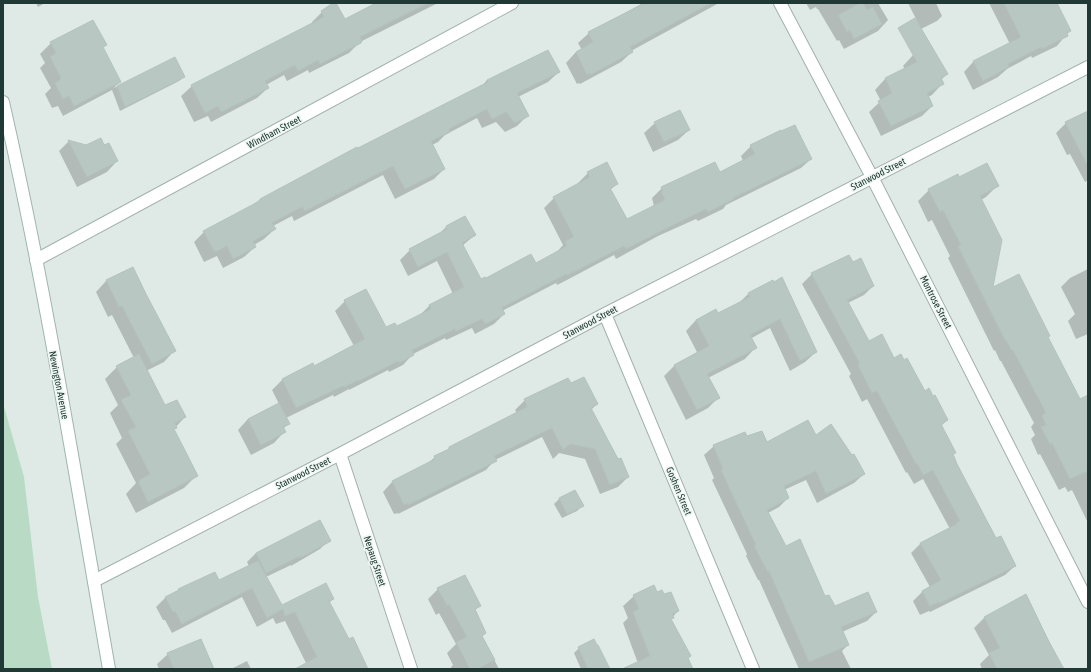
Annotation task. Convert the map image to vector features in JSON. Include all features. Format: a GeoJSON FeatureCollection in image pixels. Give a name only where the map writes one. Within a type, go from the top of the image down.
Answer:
{"type":"FeatureCollection","features":[{"type":"Feature","properties":{"kind":"street","name":"Windham Street"},"geometry":{"type":"LineString","coordinates":[[36,260],[512,3]]}},
{"type":"Feature","properties":{"kind":"street","name":"Montrose Street"},"geometry":{"type":"LineString","coordinates":[[780,3],[872,177],[1088,602]]}},
{"type":"Feature","properties":{"kind":"street","name":"Stanwood Street"},"geometry":{"type":"LineString","coordinates":[[94,581],[340,454],[605,314],[1088,67]]}},
{"type":"Feature","properties":{"kind":"street","name":"Newington Avenue"},"geometry":{"type":"LineString","coordinates":[[3,102],[36,260],[79,493],[109,669]]}},
{"type":"Feature","properties":{"kind":"street","name":"Goshen Street"},"geometry":{"type":"LineString","coordinates":[[605,314],[753,669]]}},
{"type":"Feature","properties":{"kind":"street","name":"Nepaug Street"},"geometry":{"type":"LineString","coordinates":[[340,454],[411,669]]}},
{"type":"Feature","properties":{"kind":"green space"},"geometry":{"type":"Polygon","coordinates":[[[3,403],[24,477],[38,597],[52,669],[3,669],[3,403]]]}},
{"type":"Feature","properties":{"kind":"building"},"geometry":{"type":"Polygon","coordinates":[[[333,3],[336,3],[345,19],[376,3],[428,3],[360,37],[362,41],[361,43],[320,64],[318,60],[298,71],[295,65],[265,81],[269,88],[221,112],[218,106],[205,113],[191,85],[324,17],[321,11],[333,3]]]}},
{"type":"Feature","properties":{"kind":"building"},"geometry":{"type":"Polygon","coordinates":[[[645,3],[711,3],[630,47],[633,52],[590,75],[589,73],[587,75],[576,52],[593,42],[588,32],[645,3]]]}},
{"type":"Feature","properties":{"kind":"building"},"geometry":{"type":"Polygon","coordinates":[[[860,3],[863,3],[867,10],[873,7],[882,24],[854,39],[850,30],[847,32],[838,15],[860,3]]]}},
{"type":"Feature","properties":{"kind":"building"},"geometry":{"type":"Polygon","coordinates":[[[1004,3],[1057,3],[1071,31],[1067,33],[1068,36],[1042,49],[1041,47],[1008,64],[1009,67],[983,81],[973,61],[1021,37],[1004,3]]]}},
{"type":"Feature","properties":{"kind":"building"},"geometry":{"type":"Polygon","coordinates":[[[915,18],[948,74],[941,78],[944,84],[927,93],[933,106],[891,126],[878,101],[892,93],[885,78],[917,62],[898,28],[915,18]]]}},
{"type":"Feature","properties":{"kind":"building"},"geometry":{"type":"Polygon","coordinates":[[[93,20],[107,45],[103,47],[121,82],[74,106],[69,96],[63,99],[55,83],[61,78],[50,57],[56,53],[50,42],[93,20]]]}},
{"type":"Feature","properties":{"kind":"building"},"geometry":{"type":"Polygon","coordinates":[[[548,50],[560,72],[517,93],[529,116],[515,123],[506,112],[492,119],[487,109],[449,129],[450,132],[431,141],[445,169],[405,189],[393,166],[305,211],[302,207],[272,223],[276,229],[253,241],[256,247],[233,259],[227,246],[215,252],[203,231],[357,147],[358,148],[488,82],[487,80],[548,50]]]}},
{"type":"Feature","properties":{"kind":"building"},"geometry":{"type":"Polygon","coordinates":[[[175,57],[185,77],[125,107],[117,86],[175,57]]]}},
{"type":"Feature","properties":{"kind":"building"},"geometry":{"type":"Polygon","coordinates":[[[680,110],[690,130],[664,142],[654,122],[680,110]]]}},
{"type":"Feature","properties":{"kind":"building"},"geometry":{"type":"Polygon","coordinates":[[[1088,111],[1088,166],[1065,122],[1088,111]]]}},
{"type":"Feature","properties":{"kind":"building"},"geometry":{"type":"Polygon","coordinates":[[[795,125],[812,159],[708,212],[706,209],[626,249],[624,246],[576,271],[567,275],[566,274],[503,307],[502,308],[505,314],[485,324],[482,319],[456,331],[455,329],[412,350],[414,355],[399,363],[398,361],[359,381],[344,387],[343,386],[296,408],[282,379],[313,363],[314,366],[365,339],[344,300],[366,289],[386,327],[395,323],[397,326],[431,309],[429,305],[464,287],[447,252],[418,267],[409,249],[447,229],[446,226],[465,216],[476,235],[462,243],[481,279],[486,278],[531,254],[536,263],[567,246],[565,241],[574,237],[553,197],[590,177],[587,172],[607,162],[618,184],[610,188],[627,219],[665,200],[661,192],[663,191],[661,187],[715,162],[720,172],[755,154],[750,145],[795,125]]]}},
{"type":"Feature","properties":{"kind":"building"},"geometry":{"type":"Polygon","coordinates":[[[101,138],[104,145],[109,143],[118,161],[87,177],[68,140],[86,145],[101,138]]]}},
{"type":"Feature","properties":{"kind":"building"},"geometry":{"type":"Polygon","coordinates":[[[987,163],[999,186],[980,196],[1002,240],[993,287],[1019,274],[1050,336],[1048,337],[1080,399],[1088,395],[1088,471],[1070,479],[1052,443],[1050,444],[1041,427],[1046,425],[1042,415],[1046,413],[1013,350],[1012,351],[1005,340],[958,246],[961,245],[943,210],[940,212],[928,189],[958,174],[959,177],[987,163]]]}},
{"type":"Feature","properties":{"kind":"building"},"geometry":{"type":"Polygon","coordinates":[[[849,255],[853,262],[861,258],[874,286],[847,300],[869,341],[882,334],[894,358],[901,354],[904,360],[907,358],[925,391],[929,388],[933,396],[935,395],[948,420],[941,424],[956,453],[953,454],[957,464],[996,538],[1001,536],[1016,566],[940,603],[939,602],[930,606],[922,591],[941,580],[920,543],[960,521],[933,470],[923,475],[877,391],[872,393],[858,365],[860,364],[811,273],[849,255]]]}},
{"type":"Feature","properties":{"kind":"building"},"geometry":{"type":"Polygon","coordinates":[[[133,267],[176,351],[152,364],[122,306],[119,307],[106,280],[133,267]]]}},
{"type":"Feature","properties":{"kind":"building"},"geometry":{"type":"Polygon","coordinates":[[[782,277],[817,352],[800,361],[780,319],[750,335],[757,348],[707,374],[720,398],[697,410],[674,365],[709,346],[696,320],[716,309],[718,313],[750,297],[748,293],[782,277]]]}},
{"type":"Feature","properties":{"kind":"building"},"geometry":{"type":"Polygon","coordinates":[[[139,354],[165,405],[177,400],[186,417],[175,423],[177,428],[174,429],[198,476],[148,502],[138,481],[150,474],[128,431],[136,427],[121,400],[131,395],[116,366],[139,354]]]}},
{"type":"Feature","properties":{"kind":"building"},"geometry":{"type":"Polygon","coordinates":[[[584,377],[598,404],[591,408],[618,459],[621,458],[629,477],[610,485],[595,449],[570,444],[563,450],[552,428],[494,456],[497,461],[408,505],[408,503],[404,505],[392,481],[435,459],[434,456],[449,449],[449,447],[527,407],[524,399],[568,378],[571,383],[584,377]]]}},
{"type":"Feature","properties":{"kind":"building"},"geometry":{"type":"Polygon","coordinates":[[[279,403],[290,424],[283,427],[286,432],[261,445],[248,419],[279,403]]]}},
{"type":"Feature","properties":{"kind":"building"},"geometry":{"type":"Polygon","coordinates":[[[808,420],[816,435],[831,424],[852,455],[854,454],[865,474],[826,494],[816,471],[784,486],[789,498],[767,510],[786,546],[800,539],[825,596],[829,595],[835,606],[868,592],[877,612],[841,627],[849,645],[809,662],[769,571],[768,572],[754,546],[756,545],[721,470],[723,469],[713,445],[745,432],[747,436],[762,431],[767,442],[808,420]]]}},
{"type":"Feature","properties":{"kind":"building"},"geometry":{"type":"Polygon","coordinates":[[[575,490],[584,506],[567,514],[559,498],[575,490]]]}},
{"type":"Feature","properties":{"kind":"building"},"geometry":{"type":"Polygon","coordinates":[[[320,520],[331,541],[300,558],[300,556],[266,573],[256,553],[320,520]]]}},
{"type":"Feature","properties":{"kind":"building"},"geometry":{"type":"Polygon","coordinates":[[[258,561],[282,605],[326,583],[334,599],[329,601],[349,639],[353,637],[368,669],[295,669],[317,657],[295,612],[285,616],[283,609],[267,618],[252,588],[182,624],[175,611],[173,612],[165,597],[179,590],[178,589],[215,572],[219,580],[258,561]]]}},
{"type":"Feature","properties":{"kind":"building"},"geometry":{"type":"Polygon","coordinates":[[[465,575],[481,606],[475,609],[486,633],[482,636],[495,660],[477,669],[470,669],[456,642],[467,637],[449,604],[447,605],[437,588],[465,575]]]}},
{"type":"Feature","properties":{"kind":"building"},"geometry":{"type":"Polygon","coordinates":[[[654,585],[657,592],[662,590],[664,594],[671,592],[679,611],[672,614],[674,618],[671,619],[691,656],[688,658],[693,669],[622,669],[650,656],[633,612],[639,609],[633,595],[654,585]]]}},
{"type":"Feature","properties":{"kind":"building"},"geometry":{"type":"Polygon","coordinates":[[[1026,594],[1064,669],[997,669],[989,653],[1000,648],[984,617],[1026,594]]]}},
{"type":"Feature","properties":{"kind":"building"},"geometry":{"type":"Polygon","coordinates":[[[201,639],[214,669],[174,669],[167,653],[201,639]]]}},
{"type":"Feature","properties":{"kind":"building"},"geometry":{"type":"Polygon","coordinates":[[[594,639],[610,669],[588,669],[578,647],[594,639]]]}}]}
